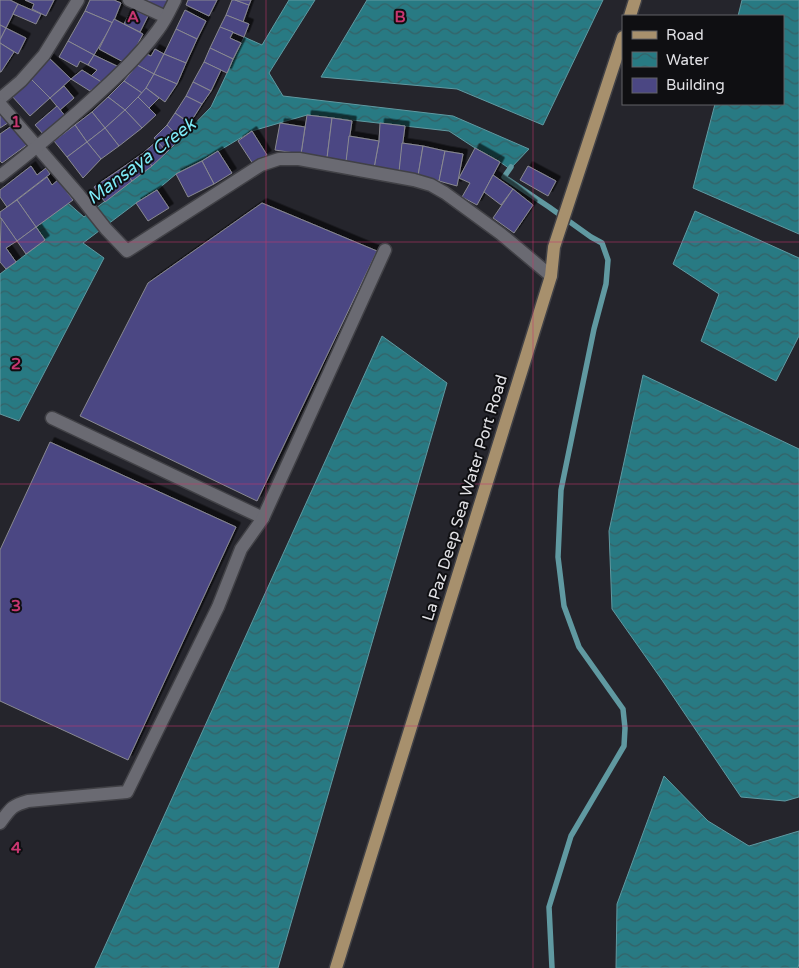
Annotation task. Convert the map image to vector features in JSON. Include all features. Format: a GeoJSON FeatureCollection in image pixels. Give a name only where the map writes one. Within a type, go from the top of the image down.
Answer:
{"type":"FeatureCollection","features":[{"type":"Feature","properties":{"kind":"main road"},"geometry":{"type":"LineString","coordinates":[[630,15],[635,0]]}},
{"type":"Feature","properties":{"kind":"main road","name":"La Paz Deep Sea Water Port Road"},"geometry":{"type":"LineString","coordinates":[[336,968],[551,276],[554,247],[622,40]]}},
{"type":"Feature","properties":{"kind":"street"},"geometry":{"type":"LineString","coordinates":[[0,98],[21,81],[44,55],[78,0]]}},
{"type":"Feature","properties":{"kind":"street"},"geometry":{"type":"LineString","coordinates":[[129,0],[166,17]]}},
{"type":"Feature","properties":{"kind":"street"},"geometry":{"type":"LineString","coordinates":[[0,176],[38,146],[107,86],[151,38],[175,0]]}},
{"type":"Feature","properties":{"kind":"street"},"geometry":{"type":"LineString","coordinates":[[0,104],[80,195],[106,230],[127,251],[261,165],[279,159],[299,159],[414,180],[431,185],[476,216],[551,276]]}},
{"type":"Feature","properties":{"kind":"street"},"geometry":{"type":"LineString","coordinates":[[0,822],[11,808],[28,801],[127,792],[218,607],[241,549],[264,518],[385,250]]}},
{"type":"Feature","properties":{"kind":"street"},"geometry":{"type":"LineString","coordinates":[[52,418],[264,518]]}},
{"type":"Feature","properties":{"kind":"water"},"geometry":{"type":"Polygon","coordinates":[[[289,0],[315,0],[269,73],[283,96],[453,116],[529,149],[510,169],[449,131],[307,115],[252,131],[176,174],[157,190],[136,203],[83,243],[104,258],[19,421],[0,414],[0,274],[45,240],[36,227],[68,203],[84,217],[152,166],[211,107],[244,37],[262,45],[289,0]]]}},
{"type":"Feature","properties":{"kind":"water"},"geometry":{"type":"Polygon","coordinates":[[[367,0],[603,0],[543,125],[457,89],[321,77],[367,0]]]}},
{"type":"Feature","properties":{"kind":"water"},"geometry":{"type":"Polygon","coordinates":[[[742,0],[799,0],[799,234],[693,188],[715,105],[784,105],[784,15],[738,15],[742,0]]]}},
{"type":"Feature","properties":{"kind":"water"},"geometry":{"type":"Polygon","coordinates":[[[695,211],[799,258],[799,336],[776,381],[701,341],[719,294],[673,264],[695,211]]]}},
{"type":"Feature","properties":{"kind":"water"},"geometry":{"type":"Polygon","coordinates":[[[382,336],[447,383],[278,968],[95,968],[382,336]]]}},
{"type":"Feature","properties":{"kind":"water"},"geometry":{"type":"Polygon","coordinates":[[[643,375],[799,449],[799,797],[785,801],[741,797],[612,609],[609,531],[643,375]]]}},
{"type":"Feature","properties":{"kind":"water"},"geometry":{"type":"Polygon","coordinates":[[[664,776],[708,821],[749,846],[799,831],[798,968],[616,968],[617,904],[664,776]]]}},
{"type":"Feature","properties":{"kind":"building"},"geometry":{"type":"Polygon","coordinates":[[[0,0],[10,0],[18,4],[6,28],[0,25],[0,0]]]}},
{"type":"Feature","properties":{"kind":"building"},"geometry":{"type":"Polygon","coordinates":[[[25,0],[54,0],[46,16],[32,9],[34,4],[25,0]]]}},
{"type":"Feature","properties":{"kind":"building"},"geometry":{"type":"Polygon","coordinates":[[[90,0],[114,0],[121,3],[113,23],[85,11],[90,0]]]}},
{"type":"Feature","properties":{"kind":"building"},"geometry":{"type":"Polygon","coordinates":[[[141,0],[169,0],[164,10],[141,0]]]}},
{"type":"Feature","properties":{"kind":"building"},"geometry":{"type":"Polygon","coordinates":[[[188,0],[217,0],[209,16],[186,5],[188,0]]]}},
{"type":"Feature","properties":{"kind":"building"},"geometry":{"type":"Polygon","coordinates":[[[232,0],[249,5],[243,22],[226,15],[232,0]]]}},
{"type":"Feature","properties":{"kind":"building"},"geometry":{"type":"Polygon","coordinates":[[[235,0],[251,0],[249,5],[235,0]]]}},
{"type":"Feature","properties":{"kind":"building"},"geometry":{"type":"Polygon","coordinates":[[[18,4],[41,14],[36,24],[13,14],[18,4]]]}},
{"type":"Feature","properties":{"kind":"building"},"geometry":{"type":"Polygon","coordinates":[[[132,9],[148,16],[140,32],[124,24],[132,9]]]}},
{"type":"Feature","properties":{"kind":"building"},"geometry":{"type":"Polygon","coordinates":[[[185,10],[206,21],[197,39],[176,29],[185,10]]]}},
{"type":"Feature","properties":{"kind":"building"},"geometry":{"type":"Polygon","coordinates":[[[85,11],[113,23],[94,55],[68,41],[85,11]]]}},
{"type":"Feature","properties":{"kind":"building"},"geometry":{"type":"Polygon","coordinates":[[[226,15],[249,24],[244,37],[220,27],[226,15]]]}},
{"type":"Feature","properties":{"kind":"building"},"geometry":{"type":"Polygon","coordinates":[[[114,19],[143,34],[127,64],[99,49],[114,19]]]}},
{"type":"Feature","properties":{"kind":"building"},"geometry":{"type":"Polygon","coordinates":[[[0,25],[6,28],[0,40],[0,25]]]}},
{"type":"Feature","properties":{"kind":"building"},"geometry":{"type":"Polygon","coordinates":[[[220,27],[233,32],[230,38],[241,43],[233,59],[210,48],[220,27]]]}},
{"type":"Feature","properties":{"kind":"building"},"geometry":{"type":"Polygon","coordinates":[[[6,28],[26,38],[18,54],[0,43],[6,28]]]}},
{"type":"Feature","properties":{"kind":"building"},"geometry":{"type":"Polygon","coordinates":[[[176,29],[197,39],[186,63],[164,54],[176,29]]]}},
{"type":"Feature","properties":{"kind":"building"},"geometry":{"type":"Polygon","coordinates":[[[68,41],[94,55],[88,65],[80,61],[77,67],[59,57],[68,41]]]}},
{"type":"Feature","properties":{"kind":"building"},"geometry":{"type":"Polygon","coordinates":[[[0,43],[14,52],[1,72],[0,72],[0,43]]]}},
{"type":"Feature","properties":{"kind":"building"},"geometry":{"type":"Polygon","coordinates":[[[210,48],[233,59],[227,73],[204,62],[210,48]]]}},
{"type":"Feature","properties":{"kind":"building"},"geometry":{"type":"Polygon","coordinates":[[[155,49],[164,54],[154,74],[137,65],[144,53],[151,56],[155,49]]]}},
{"type":"Feature","properties":{"kind":"building"},"geometry":{"type":"Polygon","coordinates":[[[164,54],[186,63],[177,84],[154,74],[164,54]]]}},
{"type":"Feature","properties":{"kind":"building"},"geometry":{"type":"Polygon","coordinates":[[[94,55],[119,67],[103,83],[91,76],[97,70],[88,65],[94,55]]]}},
{"type":"Feature","properties":{"kind":"building"},"geometry":{"type":"Polygon","coordinates":[[[49,58],[71,79],[50,98],[30,78],[49,58]]]}},
{"type":"Feature","properties":{"kind":"building"},"geometry":{"type":"Polygon","coordinates":[[[204,62],[221,70],[211,91],[193,82],[204,62]]]}},
{"type":"Feature","properties":{"kind":"building"},"geometry":{"type":"Polygon","coordinates":[[[137,65],[154,74],[142,93],[124,81],[137,65]]]}},
{"type":"Feature","properties":{"kind":"building"},"geometry":{"type":"Polygon","coordinates":[[[82,70],[103,83],[90,91],[71,79],[82,70]]]}},
{"type":"Feature","properties":{"kind":"building"},"geometry":{"type":"Polygon","coordinates":[[[154,74],[177,84],[165,102],[146,88],[154,74]]]}},
{"type":"Feature","properties":{"kind":"building"},"geometry":{"type":"Polygon","coordinates":[[[30,78],[50,98],[30,116],[11,95],[30,78]]]}},
{"type":"Feature","properties":{"kind":"building"},"geometry":{"type":"Polygon","coordinates":[[[124,81],[142,93],[125,110],[108,97],[124,81]]]}},
{"type":"Feature","properties":{"kind":"building"},"geometry":{"type":"Polygon","coordinates":[[[193,82],[211,91],[202,104],[186,96],[193,82]]]}},
{"type":"Feature","properties":{"kind":"building"},"geometry":{"type":"Polygon","coordinates":[[[64,86],[74,98],[60,110],[50,98],[64,86]]]}},
{"type":"Feature","properties":{"kind":"building"},"geometry":{"type":"Polygon","coordinates":[[[146,88],[159,98],[149,108],[138,97],[146,88]]]}},
{"type":"Feature","properties":{"kind":"building"},"geometry":{"type":"Polygon","coordinates":[[[186,96],[202,104],[190,123],[175,113],[186,96]]]}},
{"type":"Feature","properties":{"kind":"building"},"geometry":{"type":"Polygon","coordinates":[[[108,97],[125,110],[105,128],[92,112],[108,97]]]}},
{"type":"Feature","properties":{"kind":"building"},"geometry":{"type":"Polygon","coordinates":[[[138,97],[156,115],[142,128],[125,110],[138,97]]]}},
{"type":"Feature","properties":{"kind":"building"},"geometry":{"type":"Polygon","coordinates":[[[57,106],[66,117],[44,135],[35,125],[57,106]]]}},
{"type":"Feature","properties":{"kind":"building"},"geometry":{"type":"Polygon","coordinates":[[[0,107],[11,121],[0,128],[0,107]]]}},
{"type":"Feature","properties":{"kind":"building"},"geometry":{"type":"Polygon","coordinates":[[[125,110],[142,128],[119,146],[105,128],[125,110]]]}},
{"type":"Feature","properties":{"kind":"building"},"geometry":{"type":"Polygon","coordinates":[[[92,112],[105,128],[87,142],[75,125],[92,112]]]}},
{"type":"Feature","properties":{"kind":"building"},"geometry":{"type":"Polygon","coordinates":[[[175,113],[193,126],[180,139],[167,125],[175,113]]]}},
{"type":"Feature","properties":{"kind":"building"},"geometry":{"type":"Polygon","coordinates":[[[307,115],[332,118],[327,158],[301,154],[307,115]]]}},
{"type":"Feature","properties":{"kind":"building"},"geometry":{"type":"Polygon","coordinates":[[[332,118],[352,121],[346,162],[327,158],[332,118]]]}},
{"type":"Feature","properties":{"kind":"building"},"geometry":{"type":"Polygon","coordinates":[[[280,123],[305,127],[301,154],[275,150],[280,123]]]}},
{"type":"Feature","properties":{"kind":"building"},"geometry":{"type":"Polygon","coordinates":[[[380,123],[405,126],[399,172],[374,168],[380,123]]]}},
{"type":"Feature","properties":{"kind":"building"},"geometry":{"type":"Polygon","coordinates":[[[13,125],[28,144],[2,163],[0,161],[0,134],[13,125]]]}},
{"type":"Feature","properties":{"kind":"building"},"geometry":{"type":"Polygon","coordinates":[[[75,125],[87,142],[67,157],[54,141],[75,125]]]}},
{"type":"Feature","properties":{"kind":"building"},"geometry":{"type":"Polygon","coordinates":[[[167,125],[180,139],[167,152],[154,138],[167,125]]]}},
{"type":"Feature","properties":{"kind":"building"},"geometry":{"type":"Polygon","coordinates":[[[105,128],[119,146],[101,159],[87,142],[105,128]]]}},
{"type":"Feature","properties":{"kind":"building"},"geometry":{"type":"Polygon","coordinates":[[[252,131],[267,155],[253,164],[238,141],[252,131]]]}},
{"type":"Feature","properties":{"kind":"building"},"geometry":{"type":"Polygon","coordinates":[[[349,136],[379,141],[374,168],[346,162],[349,136]]]}},
{"type":"Feature","properties":{"kind":"building"},"geometry":{"type":"Polygon","coordinates":[[[157,141],[167,152],[152,166],[142,154],[157,141]]]}},
{"type":"Feature","properties":{"kind":"building"},"geometry":{"type":"Polygon","coordinates":[[[87,142],[101,159],[83,178],[67,157],[87,142]]]}},
{"type":"Feature","properties":{"kind":"building"},"geometry":{"type":"Polygon","coordinates":[[[402,143],[423,146],[418,176],[399,172],[402,143]]]}},
{"type":"Feature","properties":{"kind":"building"},"geometry":{"type":"Polygon","coordinates":[[[423,146],[445,151],[439,181],[418,176],[423,146]]]}},
{"type":"Feature","properties":{"kind":"building"},"geometry":{"type":"Polygon","coordinates":[[[475,148],[500,162],[477,205],[462,197],[470,183],[459,178],[475,148]]]}},
{"type":"Feature","properties":{"kind":"building"},"geometry":{"type":"Polygon","coordinates":[[[218,151],[232,173],[214,184],[202,161],[218,151]]]}},
{"type":"Feature","properties":{"kind":"building"},"geometry":{"type":"Polygon","coordinates":[[[445,151],[463,154],[457,186],[439,181],[445,151]]]}},
{"type":"Feature","properties":{"kind":"building"},"geometry":{"type":"Polygon","coordinates":[[[142,154],[152,166],[132,181],[122,168],[142,154]]]}},
{"type":"Feature","properties":{"kind":"building"},"geometry":{"type":"Polygon","coordinates":[[[202,161],[214,184],[188,197],[176,174],[202,161]]]}},
{"type":"Feature","properties":{"kind":"building"},"geometry":{"type":"Polygon","coordinates":[[[31,166],[37,175],[46,168],[50,174],[7,207],[0,197],[0,190],[31,166]]]}},
{"type":"Feature","properties":{"kind":"building"},"geometry":{"type":"Polygon","coordinates":[[[528,166],[556,181],[548,196],[520,180],[528,166]]]}},
{"type":"Feature","properties":{"kind":"building"},"geometry":{"type":"Polygon","coordinates":[[[122,168],[132,181],[105,202],[94,187],[122,168]]]}},
{"type":"Feature","properties":{"kind":"building"},"geometry":{"type":"Polygon","coordinates":[[[493,175],[513,189],[501,205],[484,192],[493,175]]]}},
{"type":"Feature","properties":{"kind":"building"},"geometry":{"type":"Polygon","coordinates":[[[47,177],[52,185],[58,180],[73,200],[36,227],[17,200],[47,177]]]}},
{"type":"Feature","properties":{"kind":"building"},"geometry":{"type":"Polygon","coordinates":[[[513,189],[533,205],[514,233],[493,218],[513,189]]]}},
{"type":"Feature","properties":{"kind":"building"},"geometry":{"type":"Polygon","coordinates":[[[157,190],[169,208],[148,221],[136,203],[157,190]]]}},
{"type":"Feature","properties":{"kind":"building"},"geometry":{"type":"Polygon","coordinates":[[[17,200],[36,227],[17,241],[0,217],[0,212],[17,200]]]}},
{"type":"Feature","properties":{"kind":"building"},"geometry":{"type":"Polygon","coordinates":[[[262,203],[377,251],[257,501],[80,416],[148,283],[262,203]]]}},
{"type":"Feature","properties":{"kind":"building"},"geometry":{"type":"Polygon","coordinates":[[[1,218],[17,241],[6,248],[16,262],[6,269],[0,262],[1,218]]]}},
{"type":"Feature","properties":{"kind":"building"},"geometry":{"type":"Polygon","coordinates":[[[36,227],[45,240],[26,254],[17,241],[36,227]]]}},
{"type":"Feature","properties":{"kind":"building"},"geometry":{"type":"Polygon","coordinates":[[[50,442],[236,527],[128,760],[0,701],[0,550],[50,442]]]}},
{"type":"Feature","properties":{"kind":"waterway"},"geometry":{"type":"LineString","coordinates":[[511,167],[504,177],[602,243],[608,260],[606,284],[594,329],[561,490],[558,557],[564,606],[579,647],[623,709],[624,746],[571,836],[549,907],[552,968]]}},
{"type":"Feature","properties":{"kind":"water label","name":"Mansaya Creek"},"geometry":{"type":"Point","coordinates":[141,161]}}]}
